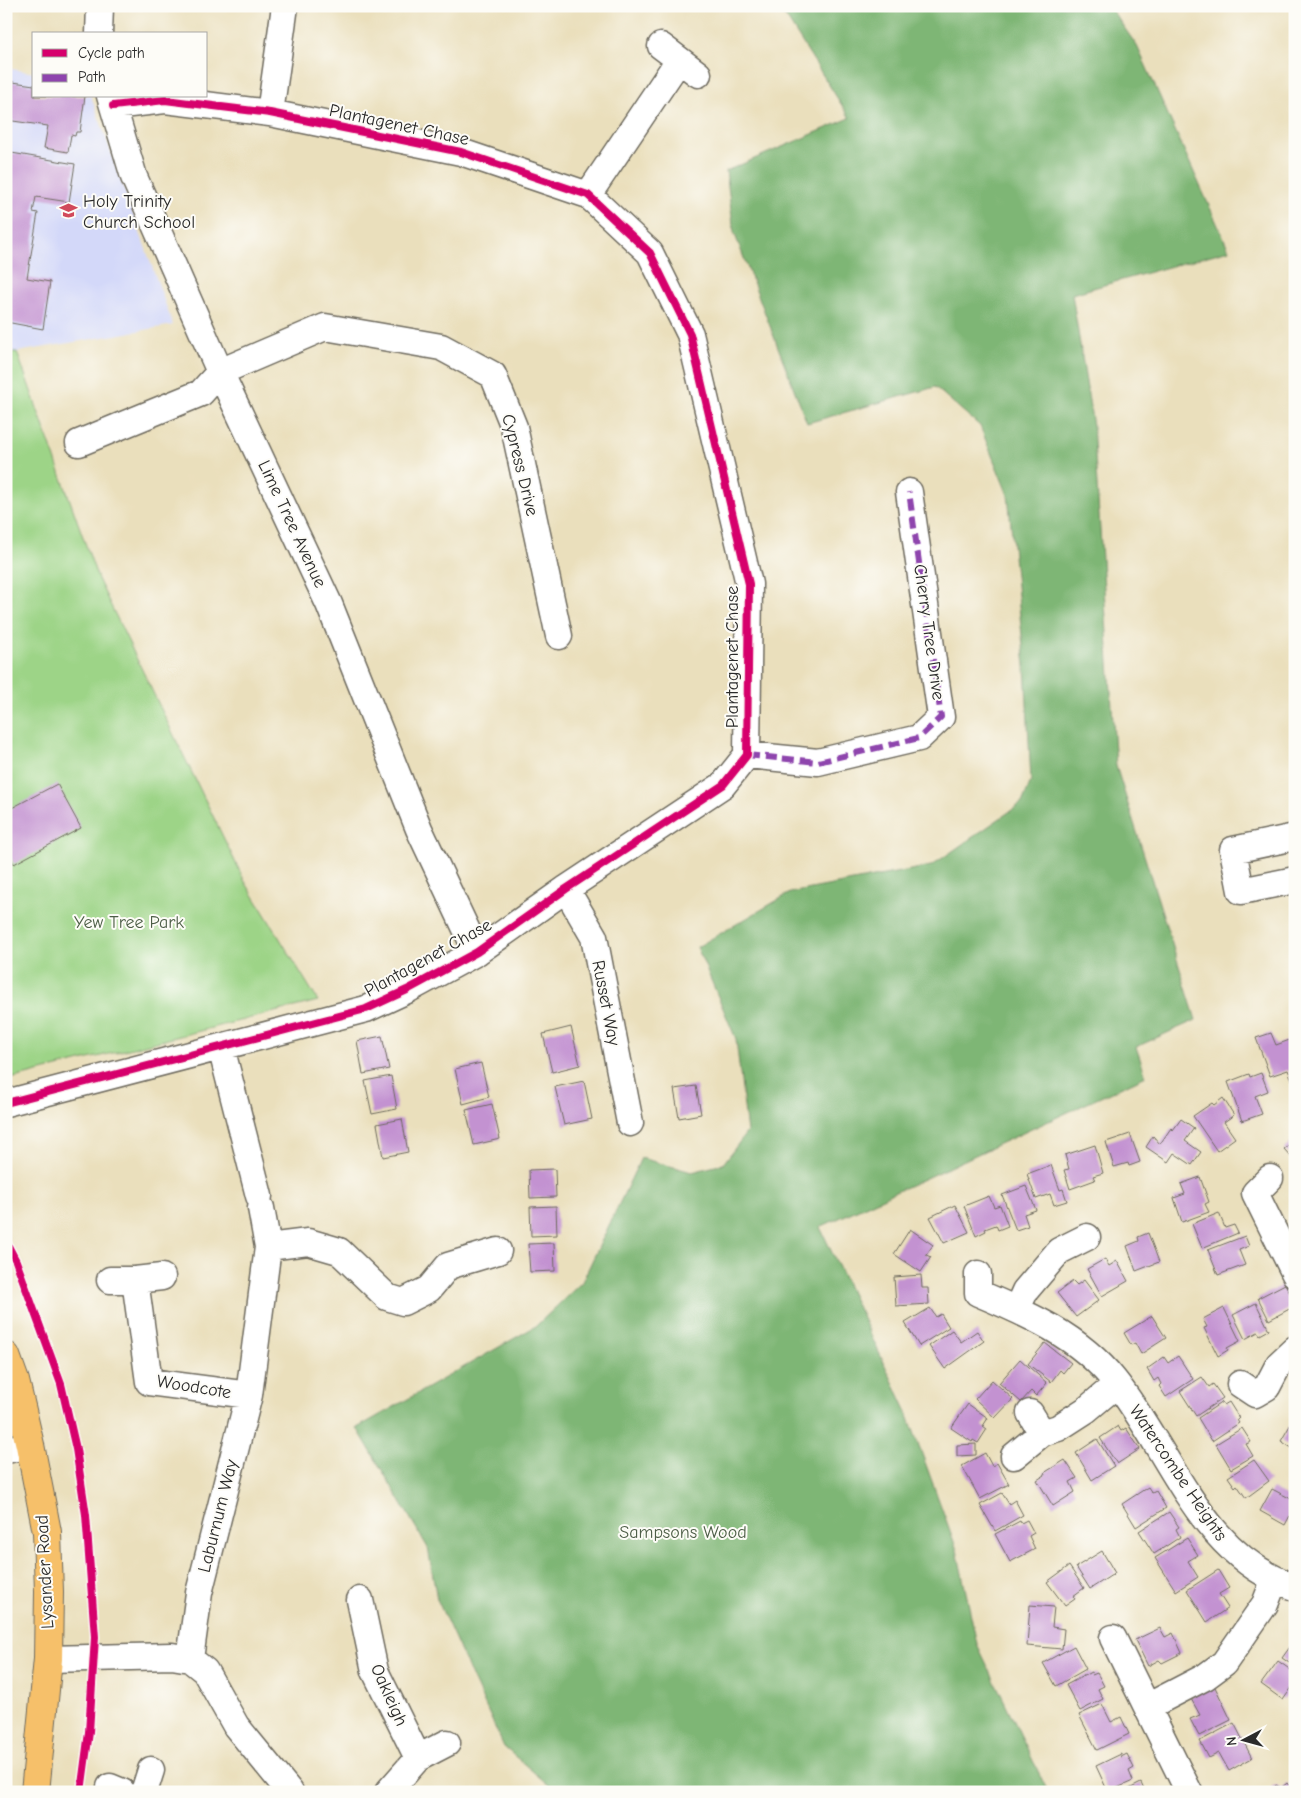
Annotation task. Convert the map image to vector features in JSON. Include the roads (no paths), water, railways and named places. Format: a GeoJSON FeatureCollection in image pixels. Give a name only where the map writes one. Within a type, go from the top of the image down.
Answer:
{"type":"FeatureCollection","features":[{"type":"Feature","properties":{"kind":"main road","name":"Lysander Road"},"geometry":{"type":"LineString","coordinates":[[6,1356],[15,1381],[18,1448],[47,1532],[49,1592],[48,1660],[35,1792]]}},
{"type":"Feature","properties":{"kind":"street"},"geometry":{"type":"LineString","coordinates":[[98,32],[100,6]]}},
{"type":"Feature","properties":{"kind":"street"},"geometry":{"type":"LineString","coordinates":[[270,113],[285,6]]}},
{"type":"Feature","properties":{"kind":"street"},"geometry":{"type":"LineString","coordinates":[[588,196],[679,60]]}},
{"type":"Feature","properties":{"kind":"street","name":"Plantagenet Chase"},"geometry":{"type":"LineString","coordinates":[[6,1103],[366,1009],[407,990],[477,952],[566,889],[723,785],[747,755],[749,584],[690,334],[650,253],[588,196],[461,152],[270,113],[165,100],[112,101]]}},
{"type":"Feature","properties":{"kind":"street","name":"Lime Tree Avenue"},"geometry":{"type":"LineString","coordinates":[[112,101],[134,177],[220,372],[330,604],[419,829],[477,952]]}},
{"type":"Feature","properties":{"kind":"street","name":"Cypress Drive"},"geometry":{"type":"LineString","coordinates":[[220,372],[325,326],[441,347],[493,375],[514,427],[559,636]]}},
{"type":"Feature","properties":{"kind":"street"},"geometry":{"type":"LineString","coordinates":[[79,443],[201,392],[220,372]]}},
{"type":"Feature","properties":{"kind":"street","name":"Cherry Tree Drive"},"geometry":{"type":"LineString","coordinates":[[747,755],[818,762],[919,738],[941,718],[909,492]]}},
{"type":"Feature","properties":{"kind":"street"},"geometry":{"type":"LineString","coordinates":[[1295,837],[1233,850],[1241,891],[1295,880]]}},
{"type":"Feature","properties":{"kind":"street","name":"Russet Way"},"geometry":{"type":"LineString","coordinates":[[566,889],[594,937],[630,1123]]}},
{"type":"Feature","properties":{"kind":"street","name":"Laburnum Way"},"geometry":{"type":"LineString","coordinates":[[190,1659],[199,1593],[249,1396],[268,1247],[260,1202],[221,1047]]}},
{"type":"Feature","properties":{"kind":"street"},"geometry":{"type":"LineString","coordinates":[[1254,1189],[1295,1274]]}},
{"type":"Feature","properties":{"kind":"street"},"geometry":{"type":"LineString","coordinates":[[1017,1309],[1051,1244],[1087,1238]]}},
{"type":"Feature","properties":{"kind":"street"},"geometry":{"type":"LineString","coordinates":[[268,1247],[308,1242],[339,1251],[387,1297],[403,1302],[429,1289],[448,1266],[498,1251]]}},
{"type":"Feature","properties":{"kind":"street","name":"Woodcote"},"geometry":{"type":"LineString","coordinates":[[162,1277],[122,1280],[149,1382],[249,1396]]}},
{"type":"Feature","properties":{"kind":"street","name":"Watercombe Heights"},"geometry":{"type":"LineString","coordinates":[[973,1292],[1028,1314],[1075,1343],[1095,1359],[1117,1384],[1218,1537],[1240,1557],[1285,1584]]}},
{"type":"Feature","properties":{"kind":"street"},"geometry":{"type":"LineString","coordinates":[[1251,1397],[1267,1387],[1279,1364],[1295,1349]]}},
{"type":"Feature","properties":{"kind":"street"},"geometry":{"type":"LineString","coordinates":[[1014,1456],[1036,1423],[1058,1428],[1086,1410],[1117,1384]]}},
{"type":"Feature","properties":{"kind":"street"},"geometry":{"type":"LineString","coordinates":[[1147,1706],[1205,1677],[1224,1663],[1265,1604],[1285,1584]]}},
{"type":"Feature","properties":{"kind":"street","name":"Oakleigh"},"geometry":{"type":"LineString","coordinates":[[360,1600],[375,1671],[418,1758]]}},
{"type":"Feature","properties":{"kind":"street"},"geometry":{"type":"LineString","coordinates":[[1113,1638],[1189,1792]]}},
{"type":"Feature","properties":{"kind":"street"},"geometry":{"type":"LineString","coordinates":[[48,1660],[172,1656],[190,1659],[205,1671],[236,1726],[287,1791]]}},
{"type":"Feature","properties":{"kind":"street"},"geometry":{"type":"LineString","coordinates":[[388,1792],[418,1758],[447,1743]]}},
{"type":"Feature","properties":{"kind":"place","name":"Holy Trinity Church School"},"geometry":{"type":"Point","coordinates":[69,211]}},
{"type":"Feature","properties":{"kind":"park label","name":"Yew Tree Park"},"geometry":{"type":"Point","coordinates":[129,922]}},
{"type":"Feature","properties":{"kind":"park label","name":"Sampsons Wood"},"geometry":{"type":"Point","coordinates":[683,1532]}}]}
